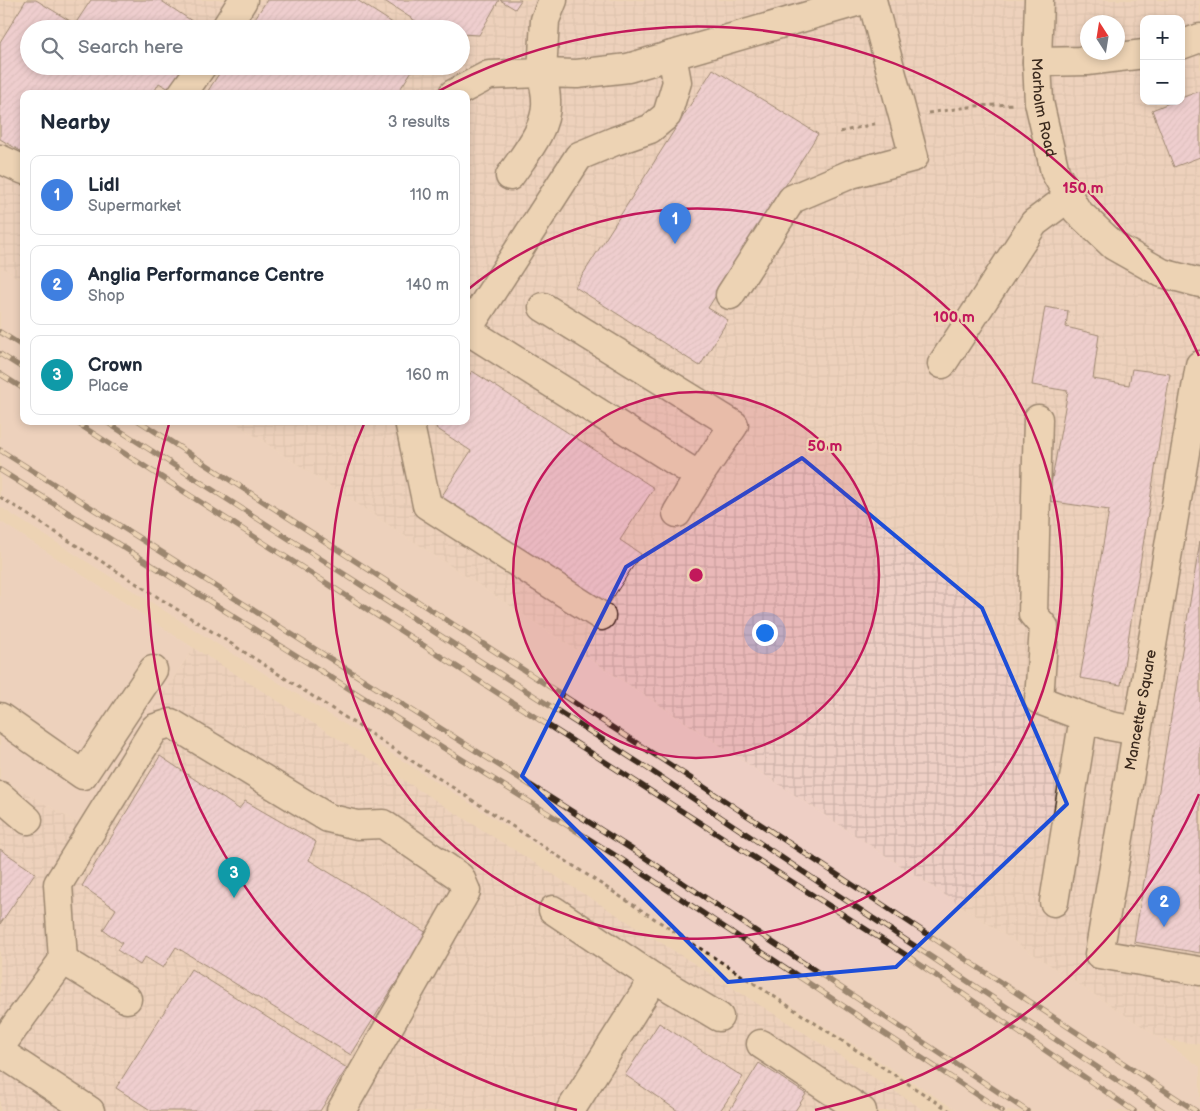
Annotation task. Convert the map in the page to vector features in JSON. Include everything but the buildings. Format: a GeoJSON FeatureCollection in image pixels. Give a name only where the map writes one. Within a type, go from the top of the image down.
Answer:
{"type":"FeatureCollection","features":[{"type":"Feature","properties":{"kind":"street"},"geometry":{"type":"LineString","coordinates":[[231,20],[243,0]]}},
{"type":"Feature","properties":{"kind":"street"},"geometry":{"type":"LineString","coordinates":[[510,176],[537,135],[543,122],[546,101],[542,73],[544,20],[553,0]]}},
{"type":"Feature","properties":{"kind":"street"},"geometry":{"type":"LineString","coordinates":[[461,90],[489,75],[577,74],[628,68],[863,0]]}},
{"type":"Feature","properties":{"kind":"street"},"geometry":{"type":"LineString","coordinates":[[730,295],[792,199],[851,174],[914,157],[872,0]]}},
{"type":"Feature","properties":{"kind":"street","name":"Marholm Road"},"geometry":{"type":"LineString","coordinates":[[1039,0],[1037,62],[1039,102],[1055,172],[1077,212],[1114,246],[1162,273],[1200,283]]}},
{"type":"Feature","properties":{"kind":"street"},"geometry":{"type":"LineString","coordinates":[[1185,44],[1200,38]]}},
{"type":"Feature","properties":{"kind":"street"},"geometry":{"type":"LineString","coordinates":[[1037,62],[1087,61],[1140,54]]}},
{"type":"Feature","properties":{"kind":"street"},"geometry":{"type":"LineString","coordinates":[[470,326],[579,156],[615,141],[650,130],[667,115],[677,82],[672,55]]}},
{"type":"Feature","properties":{"kind":"street"},"geometry":{"type":"LineString","coordinates":[[185,90],[196,75]]}},
{"type":"Feature","properties":{"kind":"street"},"geometry":{"type":"LineString","coordinates":[[0,159],[20,168]]}},
{"type":"Feature","properties":{"kind":"street"},"geometry":{"type":"LineString","coordinates":[[942,364],[1034,223],[1069,197]]}},
{"type":"Feature","properties":{"kind":"street"},"geometry":{"type":"LineString","coordinates":[[543,307],[734,426],[699,476],[677,513]]}},
{"type":"Feature","properties":{"kind":"street"},"geometry":{"type":"LineString","coordinates":[[470,333],[699,476]]}},
{"type":"Feature","properties":{"kind":"street","name":"Mancetter Square"},"geometry":{"type":"LineString","coordinates":[[1200,365],[1098,954],[1200,970]]}},
{"type":"Feature","properties":{"kind":"street"},"geometry":{"type":"LineString","coordinates":[[1038,419],[1033,614],[1044,627],[1039,700],[1110,726],[1137,731]]}},
{"type":"Feature","properties":{"kind":"street"},"geometry":{"type":"LineString","coordinates":[[410,425],[427,505],[601,616]]}},
{"type":"Feature","properties":{"kind":"street"},"geometry":{"type":"LineString","coordinates":[[0,717],[83,775],[153,670]]}},
{"type":"Feature","properties":{"kind":"street"},"geometry":{"type":"LineString","coordinates":[[1054,902],[1084,717]]}},
{"type":"Feature","properties":{"kind":"street"},"geometry":{"type":"LineString","coordinates":[[0,1047],[63,960],[58,884],[155,728],[172,723],[328,818],[357,825],[383,824],[460,878],[466,891],[341,1111]]}},
{"type":"Feature","properties":{"kind":"street"},"geometry":{"type":"LineString","coordinates":[[0,796],[28,820]]}},
{"type":"Feature","properties":{"kind":"street"},"geometry":{"type":"LineString","coordinates":[[553,910],[654,978],[719,1017]]}},
{"type":"Feature","properties":{"kind":"street"},"geometry":{"type":"LineString","coordinates":[[63,960],[127,999]]}},
{"type":"Feature","properties":{"kind":"street"},"geometry":{"type":"LineString","coordinates":[[570,1111],[654,978]]}},
{"type":"Feature","properties":{"kind":"street"},"geometry":{"type":"LineString","coordinates":[[761,1044],[862,1111]]}},
{"type":"Feature","properties":{"kind":"street"},"geometry":{"type":"LineString","coordinates":[[0,1052],[90,1111]]}},
{"type":"Feature","properties":{"kind":"path"},"geometry":{"type":"LineString","coordinates":[[840,132],[903,116],[976,106],[1039,102]]}},
{"type":"Feature","properties":{"kind":"path"},"geometry":{"type":"LineString","coordinates":[[0,497],[260,662],[950,1111]]}},
{"type":"Feature","properties":{"kind":"highlighted area"},"geometry":{"type":"Polygon","coordinates":[[[802,458],[982,608],[1067,804],[896,967],[728,982],[522,776],[626,567],[802,458]]]}},
{"type":"Feature","properties":{"kind":"shaded area"},"geometry":{"type":"Polygon","coordinates":[[[0,0],[1200,0],[1200,1044],[1163,1040],[239,425],[470,425],[470,90],[20,90],[20,279],[0,266],[0,0]]]}},
{"type":"Feature","properties":{"kind":"shaded area"},"geometry":{"type":"Polygon","coordinates":[[[0,266],[20,279],[20,425],[239,425],[1163,1040],[1200,1067],[1200,1111],[958,1111],[0,507],[0,266]]]}},
{"type":"Feature","properties":{"kind":"shaded area"},"geometry":{"type":"Polygon","coordinates":[[[0,521],[194,648],[77,823],[0,778],[0,521]]]}},
{"type":"Feature","properties":{"kind":"shaded area"},"geometry":{"type":"Polygon","coordinates":[[[194,648],[925,1111],[0,1111],[0,778],[77,823],[194,648]]]}},
{"type":"Feature","properties":{"kind":"railway"},"geometry":{"type":"LineString","coordinates":[[0,332],[20,344]]}},
{"type":"Feature","properties":{"kind":"railway"},"geometry":{"type":"LineString","coordinates":[[0,354],[20,366]]}},
{"type":"Feature","properties":{"kind":"railway"},"geometry":{"type":"LineString","coordinates":[[0,374],[20,386]]}},
{"type":"Feature","properties":{"kind":"railway"},"geometry":{"type":"LineString","coordinates":[[80,425],[906,955],[1134,1111]]}},
{"type":"Feature","properties":{"kind":"railway"},"geometry":{"type":"LineString","coordinates":[[111,425],[647,768],[1163,1111]]}},
{"type":"Feature","properties":{"kind":"railway"},"geometry":{"type":"LineString","coordinates":[[145,425],[669,764],[1196,1111]]}},
{"type":"Feature","properties":{"kind":"railway"},"geometry":{"type":"LineString","coordinates":[[0,450],[641,855],[1027,1111]]}},
{"type":"Feature","properties":{"kind":"railway"},"geometry":{"type":"LineString","coordinates":[[0,470],[621,859],[1002,1111]]}},
{"type":"Feature","properties":{"kind":"place","name":"Lidl"},"geometry":{"type":"Point","coordinates":[675,244]}},
{"type":"Feature","properties":{"kind":"place","name":"Crown"},"geometry":{"type":"Point","coordinates":[234,898]}},
{"type":"Feature","properties":{"kind":"place","name":"Anglia Performance Centre"},"geometry":{"type":"Point","coordinates":[1164,927]}}]}
